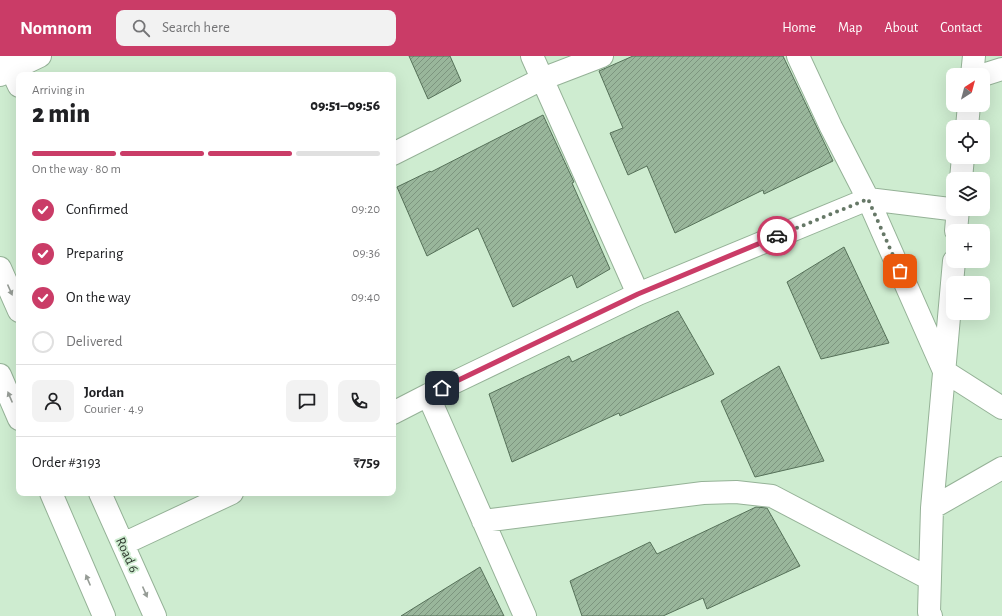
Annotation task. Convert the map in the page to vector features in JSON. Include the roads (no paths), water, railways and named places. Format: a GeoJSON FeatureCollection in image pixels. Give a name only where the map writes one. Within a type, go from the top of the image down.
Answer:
{"type":"FeatureCollection","features":[{"type":"Feature","properties":{"kind":"street"},"geometry":{"type":"LineString","coordinates":[[9,71],[40,56]]}},
{"type":"Feature","properties":{"kind":"street"},"geometry":{"type":"LineString","coordinates":[[532,56],[638,294]]}},
{"type":"Feature","properties":{"kind":"street"},"geometry":{"type":"LineString","coordinates":[[396,153],[542,80],[602,56]]}},
{"type":"Feature","properties":{"kind":"street"},"geometry":{"type":"LineString","coordinates":[[798,56],[831,127],[868,199],[944,371],[1002,408]]}},
{"type":"Feature","properties":{"kind":"street"},"geometry":{"type":"LineString","coordinates":[[973,68],[974,56]]}},
{"type":"Feature","properties":{"kind":"street"},"geometry":{"type":"LineString","coordinates":[[990,73],[1002,69]]}},
{"type":"Feature","properties":{"kind":"street"},"geometry":{"type":"LineString","coordinates":[[396,411],[638,294],[868,199],[957,217]]}},
{"type":"Feature","properties":{"kind":"street"},"geometry":{"type":"LineString","coordinates":[[0,268],[16,304]]}},
{"type":"Feature","properties":{"kind":"street"},"geometry":{"type":"LineString","coordinates":[[931,616],[929,612],[932,508],[953,268]]}},
{"type":"Feature","properties":{"kind":"street"},"geometry":{"type":"LineString","coordinates":[[0,375],[16,412]]}},
{"type":"Feature","properties":{"kind":"street"},"geometry":{"type":"LineString","coordinates":[[428,395],[525,616]]}},
{"type":"Feature","properties":{"kind":"street"},"geometry":{"type":"LineString","coordinates":[[932,508],[1002,468]]}},
{"type":"Feature","properties":{"kind":"street"},"geometry":{"type":"LineString","coordinates":[[483,521],[703,493],[736,492],[772,496],[930,579]]}},
{"type":"Feature","properties":{"kind":"street"},"geometry":{"type":"LineString","coordinates":[[52,496],[104,616]]}},
{"type":"Feature","properties":{"kind":"street","name":"Road 6"},"geometry":{"type":"LineString","coordinates":[[101,496],[155,616]]}},
{"type":"Feature","properties":{"kind":"street"},"geometry":{"type":"LineString","coordinates":[[123,544],[226,496]]}}]}
